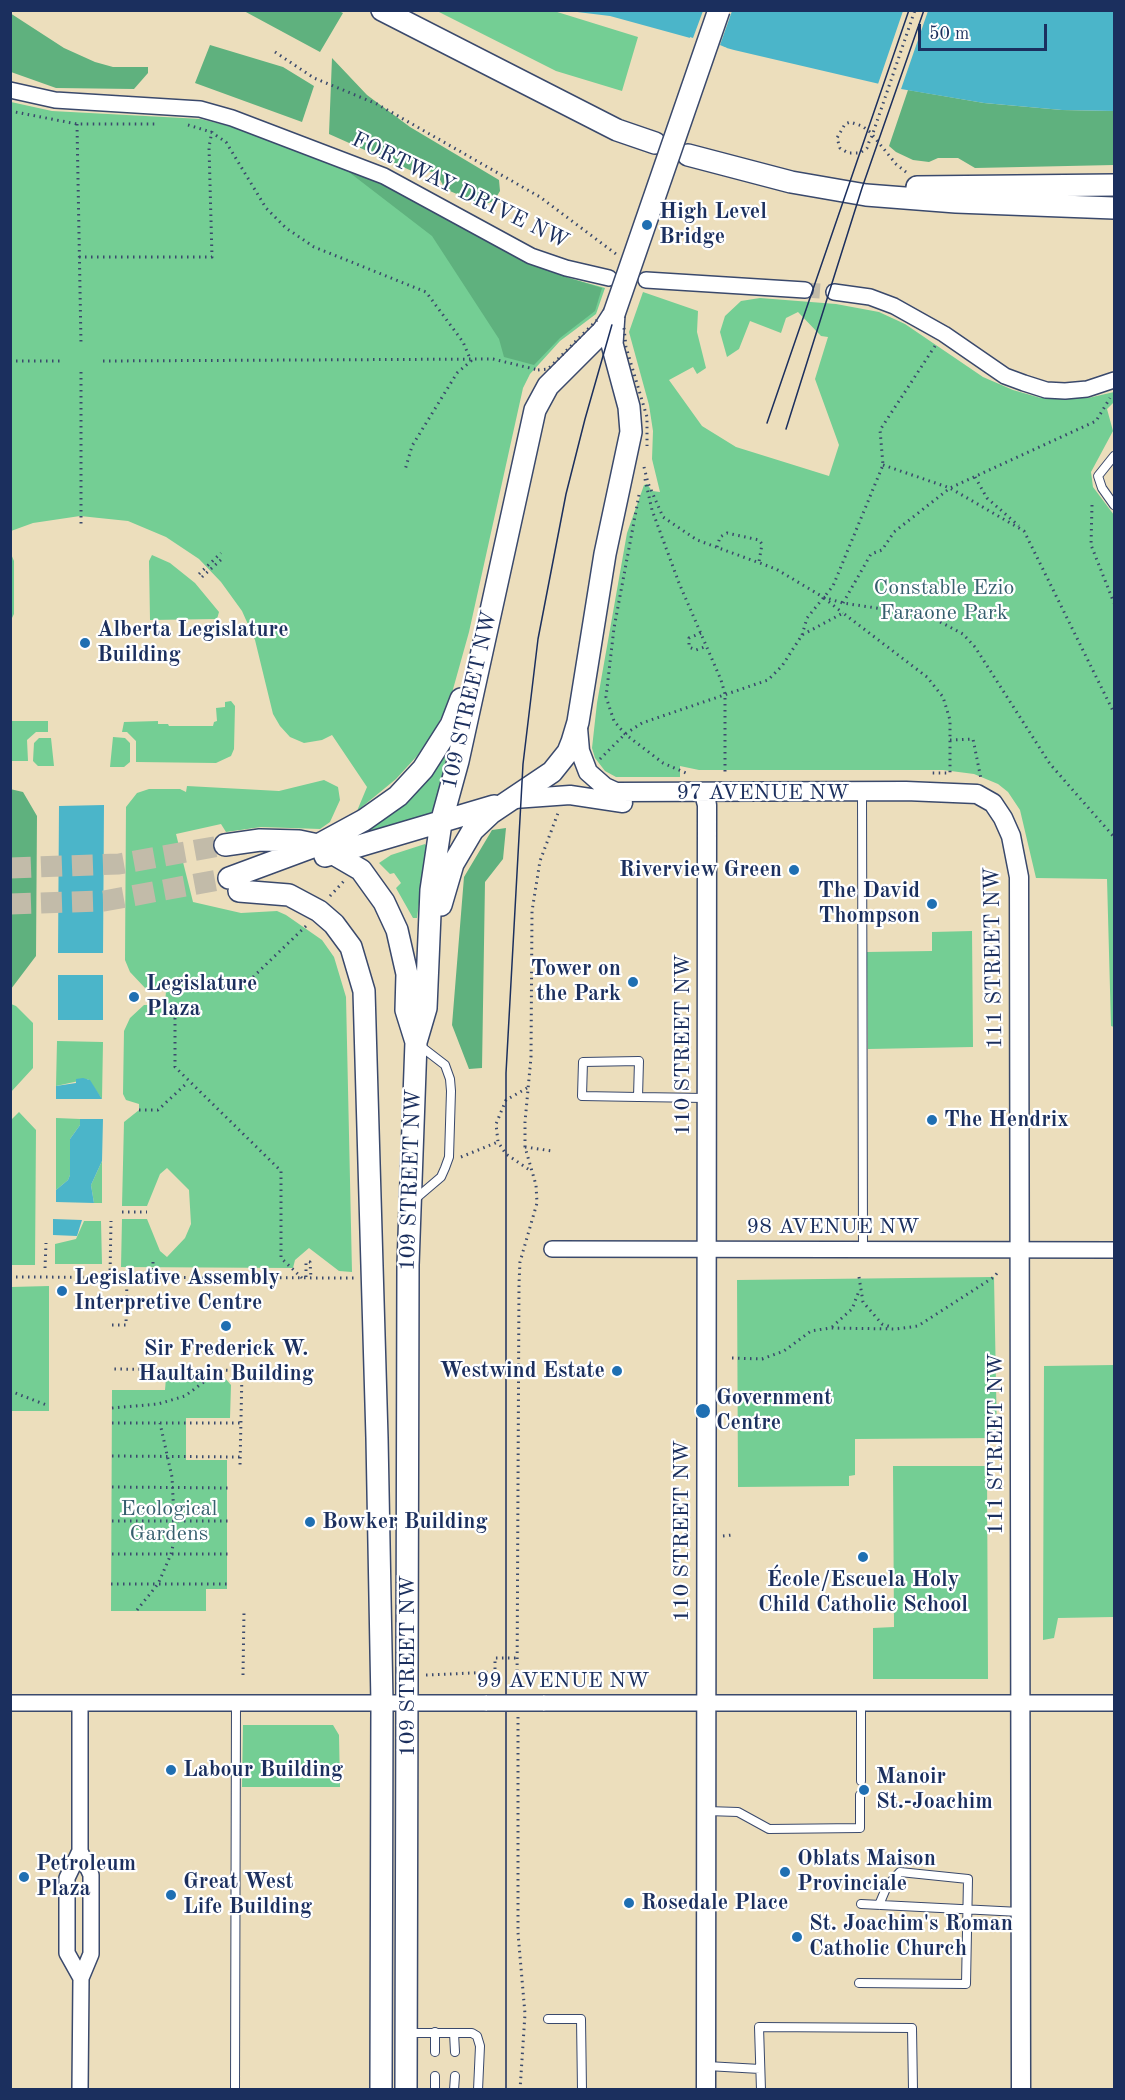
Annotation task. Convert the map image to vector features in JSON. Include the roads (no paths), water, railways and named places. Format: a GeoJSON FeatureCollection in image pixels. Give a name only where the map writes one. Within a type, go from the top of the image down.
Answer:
{"type":"FeatureCollection","features":[{"type":"Feature","properties":{"kind":"main road"},"geometry":{"type":"LineString","coordinates":[[382,10],[617,130],[655,143]]}},
{"type":"Feature","properties":{"kind":"main road","name":"109 STREET NW"},"geometry":{"type":"LineString","coordinates":[[429,961],[446,880],[453,864],[482,820],[514,799],[558,764],[568,752],[578,722],[605,554],[640,450],[612,344],[719,10]]}},
{"type":"Feature","properties":{"kind":"main road"},"geometry":{"type":"LineString","coordinates":[[688,155],[738,170],[831,191],[884,197],[1114,208]]}},
{"type":"Feature","properties":{"kind":"main road"},"geometry":{"type":"LineString","coordinates":[[738,170],[891,188],[1114,185]]}},
{"type":"Feature","properties":{"kind":"main road","name":"109 STREET NW"},"geometry":{"type":"LineString","coordinates":[[406,2090],[409,1703],[406,1433],[410,1203],[416,1042],[426,1008],[431,890],[441,823],[535,410],[553,380],[619,318]]}},
{"type":"Feature","properties":{"kind":"main road"},"geometry":{"type":"LineString","coordinates":[[326,849],[398,795],[423,769],[451,725],[480,654]]}},
{"type":"Feature","properties":{"kind":"main road","name":"97 AVENUE NW"},"geometry":{"type":"LineString","coordinates":[[234,885],[326,849],[441,823],[514,799]]}},
{"type":"Feature","properties":{"kind":"main road","name":"97 AVENUE NW"},"geometry":{"type":"LineString","coordinates":[[225,845],[275,840],[326,849],[361,870],[370,881],[397,930],[407,974],[406,1010],[416,1042]]}},
{"type":"Feature","properties":{"kind":"main road","name":"109 STREET NW"},"geometry":{"type":"LineString","coordinates":[[234,885],[289,895],[319,911],[334,924],[351,947],[364,991],[382,1703],[381,2090]]}},
{"type":"Feature","properties":{"kind":"street","name":"FORTWAY DRIVE NW"},"geometry":{"type":"LineString","coordinates":[[10,90],[55,100],[200,109],[232,118],[348,160],[384,176],[540,259],[579,272],[609,278]]}},
{"type":"Feature","properties":{"kind":"street"},"geometry":{"type":"LineString","coordinates":[[646,280],[805,290]]}},
{"type":"Feature","properties":{"kind":"street"},"geometry":{"type":"LineString","coordinates":[[834,292],[870,297],[894,306],[944,334],[1005,376],[1046,390],[1087,390],[1114,380]]}},
{"type":"Feature","properties":{"kind":"street","name":"97 AVENUE NW"},"geometry":{"type":"LineString","coordinates":[[578,722],[578,743],[582,759],[588,772],[605,787],[616,792],[706,799]]}},
{"type":"Feature","properties":{"kind":"street","name":"97 AVENUE NW"},"geometry":{"type":"LineString","coordinates":[[514,799],[570,795],[631,804],[862,792],[977,794],[993,803]]}},
{"type":"Feature","properties":{"kind":"street","name":"110 STREET NW"},"geometry":{"type":"LineString","coordinates":[[706,799],[706,2090]]}},
{"type":"Feature","properties":{"kind":"street","name":"111 STREET NW"},"geometry":{"type":"LineString","coordinates":[[993,803],[1004,818],[1011,836],[1019,877],[1021,2090]]}},
{"type":"Feature","properties":{"kind":"street","name":"98 AVENUE NW"},"geometry":{"type":"LineString","coordinates":[[552,1249],[1114,1250]]}},
{"type":"Feature","properties":{"kind":"street","name":"99 AVENUE NW"},"geometry":{"type":"LineString","coordinates":[[10,1703],[1114,1702]]}},
{"type":"Feature","properties":{"kind":"street"},"geometry":{"type":"LineString","coordinates":[[80,1703],[80,1851],[91,1875],[91,1954],[81,1978],[80,2090]]}},
{"type":"Feature","properties":{"kind":"street"},"geometry":{"type":"LineString","coordinates":[[80,1851],[67,1878],[67,1953],[81,1978]]}},
{"type":"Feature","properties":{"kind":"lane"},"geometry":{"type":"LineString","coordinates":[[1114,456],[1098,476],[1099,483],[1114,505]]}},
{"type":"Feature","properties":{"kind":"lane"},"geometry":{"type":"LineString","coordinates":[[862,792],[863,1249]]}},
{"type":"Feature","properties":{"kind":"lane"},"geometry":{"type":"LineString","coordinates":[[410,1203],[441,1177],[449,1157],[450,1079],[444,1065],[416,1042]]}},
{"type":"Feature","properties":{"kind":"lane"},"geometry":{"type":"LineString","coordinates":[[638,1097],[639,1061],[584,1062],[582,1096],[638,1097],[707,1098]]}},
{"type":"Feature","properties":{"kind":"lane"},"geometry":{"type":"LineString","coordinates":[[235,2090],[236,1703]]}},
{"type":"Feature","properties":{"kind":"lane"},"geometry":{"type":"LineString","coordinates":[[861,1703],[861,1781]]}},
{"type":"Feature","properties":{"kind":"lane"},"geometry":{"type":"LineString","coordinates":[[706,1811],[738,1812],[769,1829],[860,1828],[860,1796]]}},
{"type":"Feature","properties":{"kind":"lane"},"geometry":{"type":"LineString","coordinates":[[859,1983],[966,1984],[968,1879],[900,1872],[887,1886],[879,1905]]}},
{"type":"Feature","properties":{"kind":"lane"},"geometry":{"type":"LineString","coordinates":[[861,1904],[1022,1912]]}},
{"type":"Feature","properties":{"kind":"lane"},"geometry":{"type":"LineString","coordinates":[[548,2019],[581,2019],[582,2090]]}},
{"type":"Feature","properties":{"kind":"lane"},"geometry":{"type":"LineString","coordinates":[[761,2090],[759,2027],[912,2028],[913,2090]]}},
{"type":"Feature","properties":{"kind":"lane"},"geometry":{"type":"LineString","coordinates":[[435,2032],[435,2052]]}},
{"type":"Feature","properties":{"kind":"lane"},"geometry":{"type":"LineString","coordinates":[[407,2033],[435,2032],[477,2036],[480,2046],[478,2090]]}},
{"type":"Feature","properties":{"kind":"lane"},"geometry":{"type":"LineString","coordinates":[[454,2033],[454,2052]]}},
{"type":"Feature","properties":{"kind":"lane"},"geometry":{"type":"LineString","coordinates":[[706,2066],[760,2069]]}},
{"type":"Feature","properties":{"kind":"lane"},"geometry":{"type":"LineString","coordinates":[[435,2076],[435,2090]]}},
{"type":"Feature","properties":{"kind":"lane"},"geometry":{"type":"LineString","coordinates":[[454,2076],[454,2090]]}},
{"type":"Feature","properties":{"kind":"water"},"geometry":{"type":"Polygon","coordinates":[[[569,11],[1114,11],[1114,111],[1062,110],[984,103],[901,89],[734,50],[610,16],[569,11]]]}},
{"type":"Feature","properties":{"kind":"water"},"geometry":{"type":"Polygon","coordinates":[[[104,805],[103,953],[58,953],[59,806],[104,805]]]}},
{"type":"Feature","properties":{"kind":"water"},"geometry":{"type":"Polygon","coordinates":[[[58,975],[103,975],[103,1020],[58,1020],[58,975]]]}},
{"type":"Feature","properties":{"kind":"water"},"geometry":{"type":"Polygon","coordinates":[[[76,1079],[90,1080],[102,1099],[56,1099],[56,1086],[76,1083],[76,1079]]]}},
{"type":"Feature","properties":{"kind":"water"},"geometry":{"type":"Polygon","coordinates":[[[80,1119],[103,1119],[102,1161],[91,1185],[94,1203],[56,1202],[56,1190],[68,1180],[70,1175],[70,1139],[80,1125],[80,1119]]]}},
{"type":"Feature","properties":{"kind":"water"},"geometry":{"type":"Polygon","coordinates":[[[53,1219],[82,1220],[77,1236],[53,1235],[53,1219]]]}},
{"type":"Feature","properties":{"kind":"tunnel"},"geometry":{"type":"LineString","coordinates":[[805,290],[834,292]]}},
{"type":"Feature","properties":{"kind":"tunnel"},"geometry":{"type":"LineString","coordinates":[[10,868],[119,864],[225,845]]}},
{"type":"Feature","properties":{"kind":"tunnel"},"geometry":{"type":"LineString","coordinates":[[10,904],[104,901],[229,878]]}},
{"type":"Feature","properties":{"kind":"tram line"},"geometry":{"type":"LineString","coordinates":[[506,2090],[506,1073],[523,764],[538,639],[566,494],[585,419],[615,314],[718,10]]}},
{"type":"Feature","properties":{"kind":"tram line"},"geometry":{"type":"LineString","coordinates":[[767,423],[909,10]]}},
{"type":"Feature","properties":{"kind":"tram line"},"geometry":{"type":"LineString","coordinates":[[786,429],[862,188],[924,10]]}},
{"type":"Feature","properties":{"kind":"place","name":"High Level Bridge"},"geometry":{"type":"Point","coordinates":[647,225]}},
{"type":"Feature","properties":{"kind":"place","name":"Alberta Legislature Building"},"geometry":{"type":"Point","coordinates":[85,643]}},
{"type":"Feature","properties":{"kind":"place","name":"Riverview Green"},"geometry":{"type":"Point","coordinates":[794,870]}},
{"type":"Feature","properties":{"kind":"place","name":"The David Thompson"},"geometry":{"type":"Point","coordinates":[932,904]}},
{"type":"Feature","properties":{"kind":"place","name":"Tower on the Park"},"geometry":{"type":"Point","coordinates":[633,982]}},
{"type":"Feature","properties":{"kind":"place","name":"Legislature Plaza"},"geometry":{"type":"Point","coordinates":[134,997]}},
{"type":"Feature","properties":{"kind":"place","name":"The Hendrix"},"geometry":{"type":"Point","coordinates":[932,1120]}},
{"type":"Feature","properties":{"kind":"place","name":"Legislative Assembly Interpretive Centre"},"geometry":{"type":"Point","coordinates":[62,1291]}},
{"type":"Feature","properties":{"kind":"place","name":"Sir Frederick W. Haultain Building"},"geometry":{"type":"Point","coordinates":[226,1326]}},
{"type":"Feature","properties":{"kind":"place","name":"Westwind Estate"},"geometry":{"type":"Point","coordinates":[617,1371]}},
{"type":"Feature","properties":{"kind":"place","name":"Government Centre"},"geometry":{"type":"Point","coordinates":[703,1411]}},
{"type":"Feature","properties":{"kind":"place","name":"Bowker Building"},"geometry":{"type":"Point","coordinates":[310,1522]}},
{"type":"Feature","properties":{"kind":"place","name":"École/Escuela Holy Child Catholic School"},"geometry":{"type":"Point","coordinates":[863,1557]}},
{"type":"Feature","properties":{"kind":"place","name":"Labour Building"},"geometry":{"type":"Point","coordinates":[171,1770]}},
{"type":"Feature","properties":{"kind":"place","name":"Manoir St.-Joachim"},"geometry":{"type":"Point","coordinates":[864,1790]}},
{"type":"Feature","properties":{"kind":"place","name":"Oblats Maison Provinciale"},"geometry":{"type":"Point","coordinates":[785,1872]}},
{"type":"Feature","properties":{"kind":"place","name":"Petroleum Plaza"},"geometry":{"type":"Point","coordinates":[24,1877]}},
{"type":"Feature","properties":{"kind":"place","name":"Great West Life Building"},"geometry":{"type":"Point","coordinates":[171,1895]}},
{"type":"Feature","properties":{"kind":"place","name":"Rosedale Place"},"geometry":{"type":"Point","coordinates":[629,1903]}},
{"type":"Feature","properties":{"kind":"place","name":"St. Joachim's Roman Catholic Church"},"geometry":{"type":"Point","coordinates":[797,1937]}},
{"type":"Feature","properties":{"kind":"park label","name":"Constable Ezio Faraone Park"},"geometry":{"type":"Point","coordinates":[944,600]}},
{"type":"Feature","properties":{"kind":"park label","name":"Ecological Gardens"},"geometry":{"type":"Point","coordinates":[169,1522]}}]}
